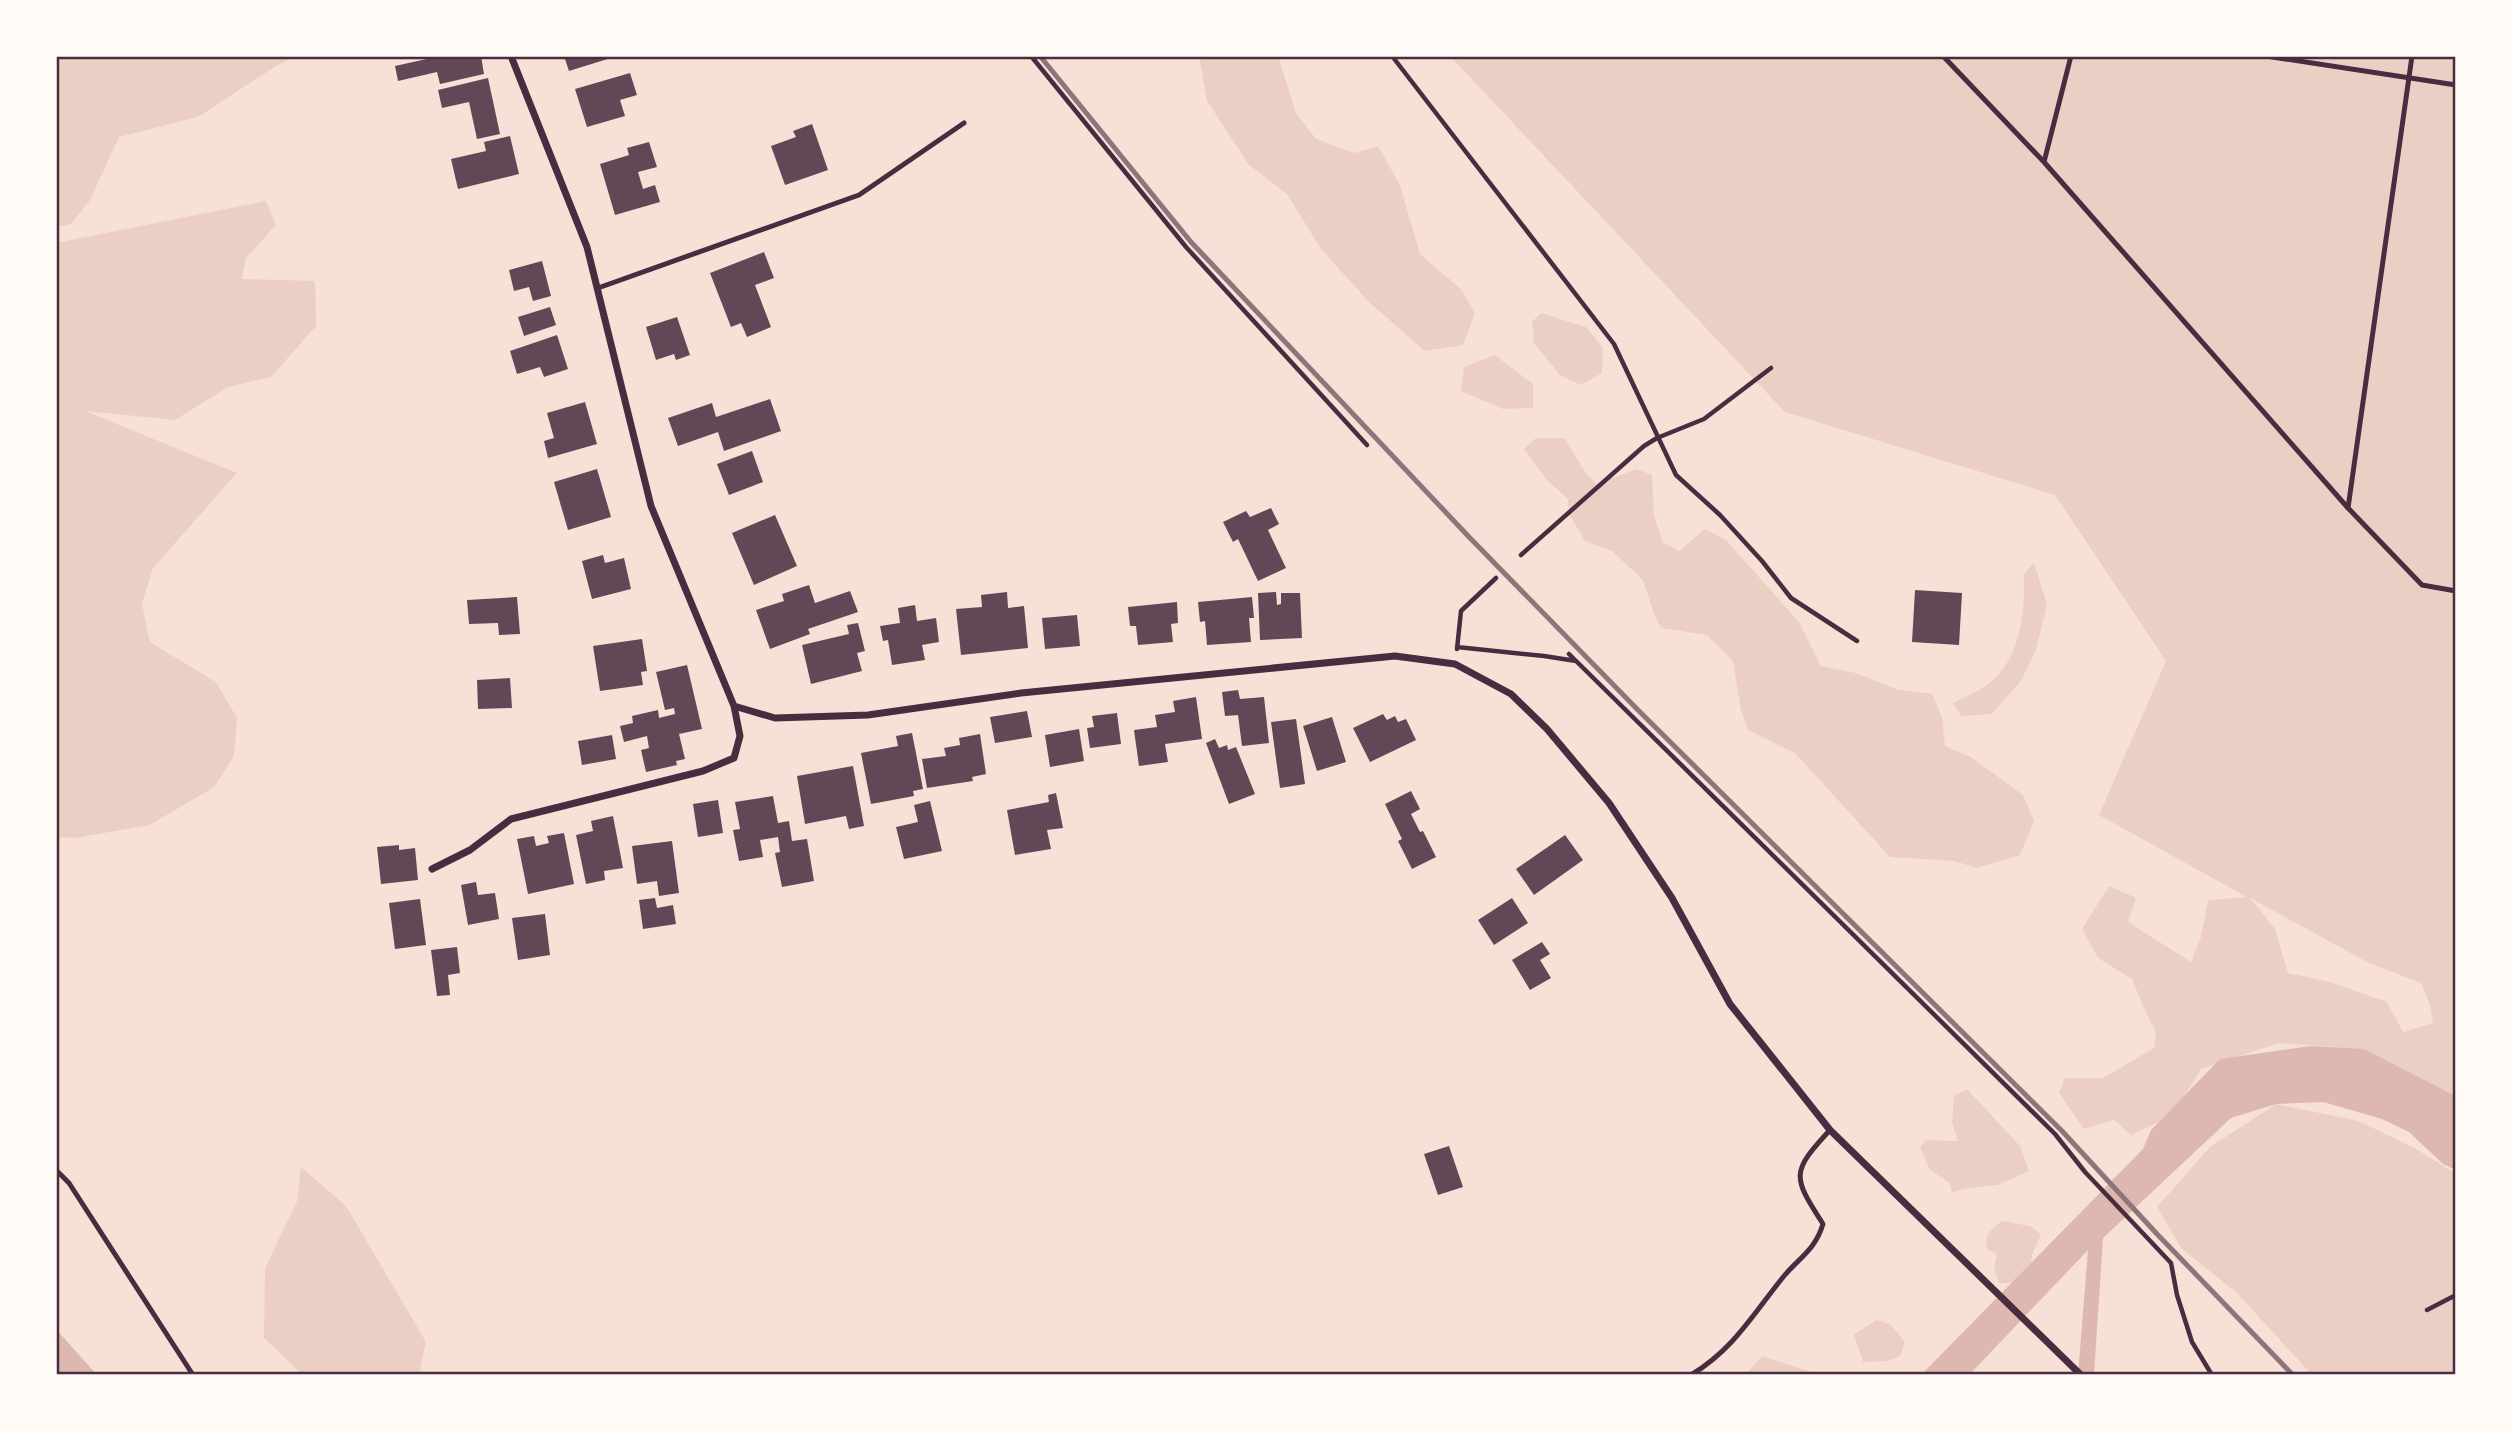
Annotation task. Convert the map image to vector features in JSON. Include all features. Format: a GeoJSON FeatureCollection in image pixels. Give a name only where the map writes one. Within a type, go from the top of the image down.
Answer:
{"type":"FeatureCollection","features":[{"type":"Feature","properties":{"kind":"street"},"geometry":{"type":"LineString","coordinates":[[432,869],[470,850],[511,819],[703,771],[734,758],[740,736],[734,706],[651,506],[587,247],[511,56]]}},
{"type":"Feature","properties":{"kind":"street"},"geometry":{"type":"LineString","coordinates":[[734,706],[775,718],[868,715],[1021,693],[1395,656],[1455,664],[1511,694],[1547,729],[1608,803],[1672,898],[1730,1004],[1830,1130],[2081,1375]]}},
{"type":"Feature","properties":{"kind":"lane"},"geometry":{"type":"LineString","coordinates":[[1943,56],[2044,162],[2348,508],[2422,585],[2456,591]]}},
{"type":"Feature","properties":{"kind":"lane"},"geometry":{"type":"LineString","coordinates":[[2044,162],[2071,56]]}},
{"type":"Feature","properties":{"kind":"lane"},"geometry":{"type":"LineString","coordinates":[[2266,56],[2456,85]]}},
{"type":"Feature","properties":{"kind":"lane"},"geometry":{"type":"LineString","coordinates":[[2348,508],[2412,56]]}},
{"type":"Feature","properties":{"kind":"lane"},"geometry":{"type":"LineString","coordinates":[[598,288],[859,195],[964,123]]}},
{"type":"Feature","properties":{"kind":"lane"},"geometry":{"type":"LineString","coordinates":[[1691,1375],[1710,1363],[1746,1327],[1784,1276],[1818,1240],[1823,1224],[1805,1197],[1799,1173],[1806,1155],[1830,1130]]}},
{"type":"Feature","properties":{"kind":"lane"},"geometry":{"type":"LineString","coordinates":[[56,1170],[69,1182],[193,1375]]}},
{"type":"Feature","properties":{"kind":"path"},"geometry":{"type":"LineString","coordinates":[[1031,56],[1186,247],[1367,445]]}},
{"type":"Feature","properties":{"kind":"path"},"geometry":{"type":"LineString","coordinates":[[1392,56],[1614,344],[1676,475],[1720,515],[1791,598],[1857,641]]}},
{"type":"Feature","properties":{"kind":"path"},"geometry":{"type":"LineString","coordinates":[[1521,555],[1644,446],[1704,419],[1771,368]]}},
{"type":"Feature","properties":{"kind":"path"},"geometry":{"type":"LineString","coordinates":[[1455,664],[1461,611],[1496,578]]}},
{"type":"Feature","properties":{"kind":"path"},"geometry":{"type":"LineString","coordinates":[[1457,647],[1577,662]]}},
{"type":"Feature","properties":{"kind":"path"},"geometry":{"type":"LineString","coordinates":[[1569,654],[2045,1124],[2171,1263],[2177,1295],[2192,1342],[2212,1375]]}},
{"type":"Feature","properties":{"kind":"path"},"geometry":{"type":"LineString","coordinates":[[2427,1310],[2456,1295]]}},
{"type":"Feature","properties":{"kind":"shaded area"},"geometry":{"type":"Polygon","coordinates":[[[56,56],[296,56],[198,117],[119,137],[90,200],[71,224],[56,227],[56,56]]]}},
{"type":"Feature","properties":{"kind":"shaded area"},"geometry":{"type":"Polygon","coordinates":[[[1199,56],[1278,56],[1296,113],[1316,139],[1354,153],[1378,146],[1400,185],[1420,254],[1461,289],[1475,313],[1463,345],[1425,351],[1370,303],[1321,249],[1287,194],[1249,165],[1207,101],[1199,56]]]}},
{"type":"Feature","properties":{"kind":"shaded area"},"geometry":{"type":"Polygon","coordinates":[[[1450,56],[2456,56],[2456,1096],[2386,1060],[2335,1047],[2279,1043],[2201,1069],[2183,1098],[2160,1121],[2131,1135],[2114,1120],[2084,1129],[2059,1093],[2065,1078],[2103,1078],[2154,1048],[2156,1032],[2132,979],[2098,958],[2082,929],[2109,886],[2136,898],[2128,922],[2191,962],[2201,937],[2208,900],[2247,897],[2099,815],[2166,661],[2055,495],[1785,412],[1450,56]],[[2250,898],[2275,929],[2288,973],[2330,982],[2387,1002],[2403,1032],[2433,1023],[2430,1005],[2421,983],[2369,963],[2250,898]]]}},
{"type":"Feature","properties":{"kind":"shaded area"},"geometry":{"type":"Polygon","coordinates":[[[266,201],[276,225],[246,258],[242,279],[315,281],[316,326],[271,377],[228,387],[175,420],[85,411],[237,473],[153,568],[142,604],[150,642],[216,682],[237,718],[234,756],[214,787],[150,825],[75,838],[56,837],[56,404],[60,401],[56,399],[56,243],[266,201]]]}},
{"type":"Feature","properties":{"kind":"shaded area"},"geometry":{"type":"Polygon","coordinates":[[[1541,313],[1586,327],[1603,348],[1602,373],[1581,385],[1560,375],[1534,343],[1532,322],[1541,313]]]}},
{"type":"Feature","properties":{"kind":"shaded area"},"geometry":{"type":"Polygon","coordinates":[[[1495,355],[1533,384],[1533,408],[1503,409],[1461,391],[1464,367],[1495,355]]]}},
{"type":"Feature","properties":{"kind":"shaded area"},"geometry":{"type":"Polygon","coordinates":[[[1536,438],[1564,438],[1585,472],[1596,484],[1637,469],[1652,475],[1654,516],[1663,542],[1679,551],[1705,529],[1726,540],[1799,622],[1821,666],[1856,673],[1896,689],[1932,694],[1942,717],[1945,746],[1971,757],[2023,795],[2034,821],[2020,855],[1977,868],[1954,861],[1890,857],[1795,753],[1748,730],[1741,710],[1733,661],[1707,635],[1661,628],[1643,580],[1612,551],[1585,541],[1569,514],[1568,499],[1546,479],[1524,449],[1536,438]]]}},
{"type":"Feature","properties":{"kind":"shaded area"},"geometry":{"type":"Polygon","coordinates":[[[2034,563],[2047,604],[2036,650],[2021,681],[1992,714],[1961,716],[1953,703],[1987,685],[1998,675],[2014,649],[2022,619],[2024,574],[2034,563]]]}},
{"type":"Feature","properties":{"kind":"shaded area"},"geometry":{"type":"Polygon","coordinates":[[[2310,1046],[2364,1049],[2456,1096],[2456,1170],[2443,1164],[2409,1132],[2382,1119],[2323,1102],[2276,1104],[2231,1118],[2103,1238],[2094,1375],[2078,1375],[2088,1250],[1969,1375],[1921,1375],[2143,1149],[2151,1130],[2220,1059],[2310,1046]]]}},
{"type":"Feature","properties":{"kind":"shaded area"},"geometry":{"type":"Polygon","coordinates":[[[1967,1089],[2020,1146],[2029,1171],[1998,1185],[1952,1193],[1950,1183],[1930,1170],[1920,1148],[1926,1140],[1958,1141],[1952,1122],[1954,1096],[1967,1089]]]}},
{"type":"Feature","properties":{"kind":"shaded area"},"geometry":{"type":"Polygon","coordinates":[[[2276,1104],[2359,1121],[2418,1150],[2456,1174],[2456,1375],[2312,1375],[2237,1293],[2181,1248],[2157,1207],[2210,1147],[2276,1104]]]}},
{"type":"Feature","properties":{"kind":"shaded area"},"geometry":{"type":"Polygon","coordinates":[[[301,1167],[346,1206],[426,1342],[419,1375],[303,1375],[264,1338],[265,1268],[297,1201],[301,1167]]]}},
{"type":"Feature","properties":{"kind":"shaded area"},"geometry":{"type":"Polygon","coordinates":[[[2002,1221],[2030,1226],[2041,1234],[2032,1255],[2030,1271],[2019,1283],[1999,1283],[1994,1268],[1997,1254],[1987,1249],[1987,1236],[2002,1221]]]}},
{"type":"Feature","properties":{"kind":"shaded area"},"geometry":{"type":"Polygon","coordinates":[[[1876,1320],[1890,1324],[1905,1342],[1900,1356],[1888,1361],[1863,1362],[1854,1335],[1876,1320]]]}},
{"type":"Feature","properties":{"kind":"shaded area"},"geometry":{"type":"Polygon","coordinates":[[[56,1329],[97,1375],[56,1375],[56,1329]]]}},
{"type":"Feature","properties":{"kind":"shaded area"},"geometry":{"type":"Polygon","coordinates":[[[1762,1356],[1821,1375],[1745,1375],[1762,1356]]]}},
{"type":"Feature","properties":{"kind":"building"},"geometry":{"type":"Polygon","coordinates":[[[440,56],[481,56],[484,74],[440,84],[437,72],[398,81],[395,66],[440,56]]]}},
{"type":"Feature","properties":{"kind":"building"},"geometry":{"type":"Polygon","coordinates":[[[564,56],[614,56],[614,57],[569,71],[564,56]]]}},
{"type":"Feature","properties":{"kind":"building"},"geometry":{"type":"Polygon","coordinates":[[[630,73],[637,95],[620,100],[625,116],[587,127],[575,89],[630,73]]]}},
{"type":"Feature","properties":{"kind":"building"},"geometry":{"type":"Polygon","coordinates":[[[488,78],[500,134],[477,139],[469,102],[442,108],[438,90],[488,78]]]}},
{"type":"Feature","properties":{"kind":"building"},"geometry":{"type":"Polygon","coordinates":[[[812,124],[828,170],[785,185],[771,146],[796,137],[793,131],[812,124]]]}},
{"type":"Feature","properties":{"kind":"building"},"geometry":{"type":"Polygon","coordinates":[[[510,136],[519,174],[458,189],[451,159],[486,151],[484,142],[510,136]]]}},
{"type":"Feature","properties":{"kind":"building"},"geometry":{"type":"Polygon","coordinates":[[[649,142],[657,167],[638,172],[643,189],[655,185],[660,202],[615,215],[600,164],[629,155],[627,148],[649,142]]]}},
{"type":"Feature","properties":{"kind":"building"},"geometry":{"type":"Polygon","coordinates":[[[764,252],[774,278],[755,285],[771,327],[747,337],[741,323],[731,327],[710,273],[764,252]]]}},
{"type":"Feature","properties":{"kind":"building"},"geometry":{"type":"Polygon","coordinates":[[[542,261],[551,296],[533,301],[529,287],[514,291],[509,270],[542,261]]]}},
{"type":"Feature","properties":{"kind":"building"},"geometry":{"type":"Polygon","coordinates":[[[550,307],[556,325],[524,336],[518,317],[550,307]]]}},
{"type":"Feature","properties":{"kind":"building"},"geometry":{"type":"Polygon","coordinates":[[[677,317],[690,355],[676,360],[674,354],[656,360],[646,327],[677,317]]]}},
{"type":"Feature","properties":{"kind":"building"},"geometry":{"type":"Polygon","coordinates":[[[557,335],[568,369],[544,377],[540,367],[517,374],[510,351],[557,335]]]}},
{"type":"Feature","properties":{"kind":"building"},"geometry":{"type":"Polygon","coordinates":[[[770,399],[781,431],[724,451],[718,432],[678,446],[668,418],[712,403],[716,417],[770,399]]]}},
{"type":"Feature","properties":{"kind":"building"},"geometry":{"type":"Polygon","coordinates":[[[585,402],[597,444],[548,458],[544,441],[554,438],[547,413],[585,402]]]}},
{"type":"Feature","properties":{"kind":"building"},"geometry":{"type":"Polygon","coordinates":[[[752,451],[763,482],[729,495],[717,464],[752,451]]]}},
{"type":"Feature","properties":{"kind":"building"},"geometry":{"type":"Polygon","coordinates":[[[597,469],[611,517],[568,530],[554,482],[597,469]]]}},
{"type":"Feature","properties":{"kind":"building"},"geometry":{"type":"Polygon","coordinates":[[[1271,508],[1279,524],[1268,530],[1286,568],[1258,581],[1238,539],[1233,542],[1223,522],[1246,511],[1250,517],[1271,508]]]}},
{"type":"Feature","properties":{"kind":"building"},"geometry":{"type":"Polygon","coordinates":[[[775,515],[797,566],[754,585],[732,533],[775,515]]]}},
{"type":"Feature","properties":{"kind":"building"},"geometry":{"type":"Polygon","coordinates":[[[603,555],[605,563],[624,558],[631,589],[592,599],[582,561],[603,555]]]}},
{"type":"Feature","properties":{"kind":"building"},"geometry":{"type":"Polygon","coordinates":[[[809,585],[815,603],[850,591],[858,612],[808,629],[810,634],[770,649],[756,610],[784,601],[782,594],[809,585]]]}},
{"type":"Feature","properties":{"kind":"building"},"geometry":{"type":"Polygon","coordinates":[[[1915,590],[1962,593],[1959,645],[1912,642],[1915,590]]]}},
{"type":"Feature","properties":{"kind":"building"},"geometry":{"type":"Polygon","coordinates":[[[1007,592],[1008,608],[1024,606],[1028,648],[961,655],[956,609],[982,607],[981,595],[1007,592]]]}},
{"type":"Feature","properties":{"kind":"building"},"geometry":{"type":"Polygon","coordinates":[[[1276,592],[1277,605],[1281,604],[1281,593],[1300,593],[1302,638],[1260,640],[1258,593],[1276,592]]]}},
{"type":"Feature","properties":{"kind":"building"},"geometry":{"type":"Polygon","coordinates":[[[517,597],[520,634],[499,635],[498,623],[469,624],[467,600],[517,597]]]}},
{"type":"Feature","properties":{"kind":"building"},"geometry":{"type":"Polygon","coordinates":[[[1252,597],[1254,618],[1249,618],[1251,642],[1207,645],[1205,621],[1200,622],[1198,602],[1252,597]]]}},
{"type":"Feature","properties":{"kind":"building"},"geometry":{"type":"Polygon","coordinates":[[[1177,602],[1178,623],[1171,624],[1173,642],[1138,645],[1136,626],[1130,626],[1128,607],[1177,602]]]}},
{"type":"Feature","properties":{"kind":"building"},"geometry":{"type":"Polygon","coordinates":[[[915,605],[917,621],[936,618],[939,642],[922,645],[925,660],[892,665],[888,640],[883,641],[880,626],[900,623],[898,608],[915,605]]]}},
{"type":"Feature","properties":{"kind":"building"},"geometry":{"type":"Polygon","coordinates":[[[1077,615],[1080,646],[1045,649],[1042,618],[1077,615]]]}},
{"type":"Feature","properties":{"kind":"building"},"geometry":{"type":"Polygon","coordinates":[[[858,623],[865,651],[857,653],[862,671],[811,684],[802,645],[849,634],[847,625],[858,623]]]}},
{"type":"Feature","properties":{"kind":"building"},"geometry":{"type":"Polygon","coordinates":[[[642,639],[647,671],[641,672],[643,685],[600,691],[593,646],[642,639]]]}},
{"type":"Feature","properties":{"kind":"building"},"geometry":{"type":"Polygon","coordinates":[[[687,665],[702,729],[679,734],[685,759],[676,761],[677,765],[646,772],[641,750],[649,748],[647,736],[624,742],[620,726],[633,723],[632,716],[658,710],[659,718],[675,714],[674,708],[665,710],[656,672],[687,665]]]}},
{"type":"Feature","properties":{"kind":"building"},"geometry":{"type":"Polygon","coordinates":[[[510,678],[512,708],[478,709],[477,680],[510,678]]]}},
{"type":"Feature","properties":{"kind":"building"},"geometry":{"type":"Polygon","coordinates":[[[1238,690],[1240,699],[1264,697],[1269,743],[1242,746],[1238,715],[1225,716],[1222,692],[1238,690]]]}},
{"type":"Feature","properties":{"kind":"building"},"geometry":{"type":"Polygon","coordinates":[[[1196,697],[1202,739],[1165,744],[1168,762],[1139,766],[1134,730],[1157,727],[1155,715],[1175,712],[1173,701],[1196,697]]]}},
{"type":"Feature","properties":{"kind":"building"},"geometry":{"type":"Polygon","coordinates":[[[1027,711],[1032,737],[995,743],[990,717],[1027,711]]]}},
{"type":"Feature","properties":{"kind":"building"},"geometry":{"type":"Polygon","coordinates":[[[1117,713],[1121,744],[1090,748],[1087,728],[1094,727],[1092,716],[1117,713]]]}},
{"type":"Feature","properties":{"kind":"building"},"geometry":{"type":"Polygon","coordinates":[[[1383,714],[1387,720],[1395,716],[1398,722],[1406,719],[1416,740],[1370,762],[1353,728],[1383,714]]]}},
{"type":"Feature","properties":{"kind":"building"},"geometry":{"type":"Polygon","coordinates":[[[1332,717],[1346,762],[1317,771],[1303,726],[1332,717]]]}},
{"type":"Feature","properties":{"kind":"building"},"geometry":{"type":"Polygon","coordinates":[[[1296,719],[1305,784],[1280,788],[1271,722],[1296,719]]]}},
{"type":"Feature","properties":{"kind":"building"},"geometry":{"type":"Polygon","coordinates":[[[1079,729],[1084,761],[1050,767],[1045,735],[1079,729]]]}},
{"type":"Feature","properties":{"kind":"building"},"geometry":{"type":"Polygon","coordinates":[[[912,733],[923,789],[913,791],[914,796],[871,804],[861,753],[898,746],[896,736],[912,733]]]}},
{"type":"Feature","properties":{"kind":"building"},"geometry":{"type":"Polygon","coordinates":[[[980,734],[986,774],[972,777],[973,781],[927,788],[922,759],[946,756],[944,748],[960,745],[959,738],[980,734]]]}},
{"type":"Feature","properties":{"kind":"building"},"geometry":{"type":"Polygon","coordinates":[[[612,735],[616,759],[582,765],[578,741],[612,735]]]}},
{"type":"Feature","properties":{"kind":"building"},"geometry":{"type":"Polygon","coordinates":[[[1215,739],[1219,748],[1227,745],[1228,750],[1236,747],[1255,794],[1229,804],[1206,743],[1215,739]]]}},
{"type":"Feature","properties":{"kind":"building"},"geometry":{"type":"Polygon","coordinates":[[[853,766],[864,826],[849,829],[846,816],[805,824],[797,776],[853,766]]]}},
{"type":"Feature","properties":{"kind":"building"},"geometry":{"type":"Polygon","coordinates":[[[1411,791],[1420,809],[1411,814],[1436,857],[1412,869],[1398,841],[1402,839],[1385,804],[1411,791]]]}},
{"type":"Feature","properties":{"kind":"building"},"geometry":{"type":"Polygon","coordinates":[[[1056,793],[1063,828],[1047,830],[1051,849],[1015,855],[1007,810],[1049,802],[1048,795],[1056,793]]]}},
{"type":"Feature","properties":{"kind":"building"},"geometry":{"type":"Polygon","coordinates":[[[773,796],[778,823],[789,821],[792,841],[807,839],[814,881],[782,887],[775,853],[780,852],[778,837],[760,840],[763,857],[739,861],[733,830],[740,829],[735,802],[773,796]]]}},
{"type":"Feature","properties":{"kind":"building"},"geometry":{"type":"Polygon","coordinates":[[[718,800],[723,833],[698,837],[693,804],[718,800]]]}},
{"type":"Feature","properties":{"kind":"building"},"geometry":{"type":"Polygon","coordinates":[[[930,801],[942,851],[904,859],[896,827],[918,822],[914,805],[930,801]]]}},
{"type":"Feature","properties":{"kind":"building"},"geometry":{"type":"Polygon","coordinates":[[[613,816],[623,868],[604,871],[605,880],[586,884],[576,835],[593,831],[591,821],[613,816]]]}},
{"type":"Feature","properties":{"kind":"building"},"geometry":{"type":"Polygon","coordinates":[[[564,833],[574,884],[528,894],[517,839],[534,836],[536,846],[549,843],[547,836],[564,833]]]}},
{"type":"Feature","properties":{"kind":"building"},"geometry":{"type":"Polygon","coordinates":[[[1565,835],[1583,860],[1534,895],[1516,869],[1565,835]]]}},
{"type":"Feature","properties":{"kind":"building"},"geometry":{"type":"Polygon","coordinates":[[[672,841],[679,893],[659,896],[657,881],[637,884],[632,846],[672,841]]]}},
{"type":"Feature","properties":{"kind":"building"},"geometry":{"type":"Polygon","coordinates":[[[399,845],[399,850],[415,848],[418,880],[381,884],[377,847],[399,845]]]}},
{"type":"Feature","properties":{"kind":"building"},"geometry":{"type":"Polygon","coordinates":[[[476,882],[478,895],[495,893],[499,919],[468,925],[461,885],[476,882]]]}},
{"type":"Feature","properties":{"kind":"building"},"geometry":{"type":"Polygon","coordinates":[[[655,898],[657,908],[673,905],[676,924],[643,929],[639,900],[655,898]]]}},
{"type":"Feature","properties":{"kind":"building"},"geometry":{"type":"Polygon","coordinates":[[[1512,898],[1528,923],[1494,945],[1478,920],[1512,898]]]}},
{"type":"Feature","properties":{"kind":"building"},"geometry":{"type":"Polygon","coordinates":[[[420,899],[426,945],[395,949],[389,903],[420,899]]]}},
{"type":"Feature","properties":{"kind":"building"},"geometry":{"type":"Polygon","coordinates":[[[545,914],[550,955],[518,960],[512,918],[545,914]]]}},
{"type":"Feature","properties":{"kind":"building"},"geometry":{"type":"Polygon","coordinates":[[[1542,942],[1550,954],[1540,960],[1551,978],[1530,990],[1512,960],[1542,942]]]}},
{"type":"Feature","properties":{"kind":"building"},"geometry":{"type":"Polygon","coordinates":[[[457,947],[460,973],[448,975],[450,995],[437,996],[431,950],[457,947]]]}},
{"type":"Feature","properties":{"kind":"building"},"geometry":{"type":"Polygon","coordinates":[[[1449,1146],[1463,1187],[1438,1195],[1424,1154],[1449,1146]]]}},
{"type":"Feature","properties":{"kind":"railway"},"geometry":{"type":"LineString","coordinates":[[1040,56],[1191,242],[1470,538],[1637,709],[2062,1131],[2293,1375]]}}]}
